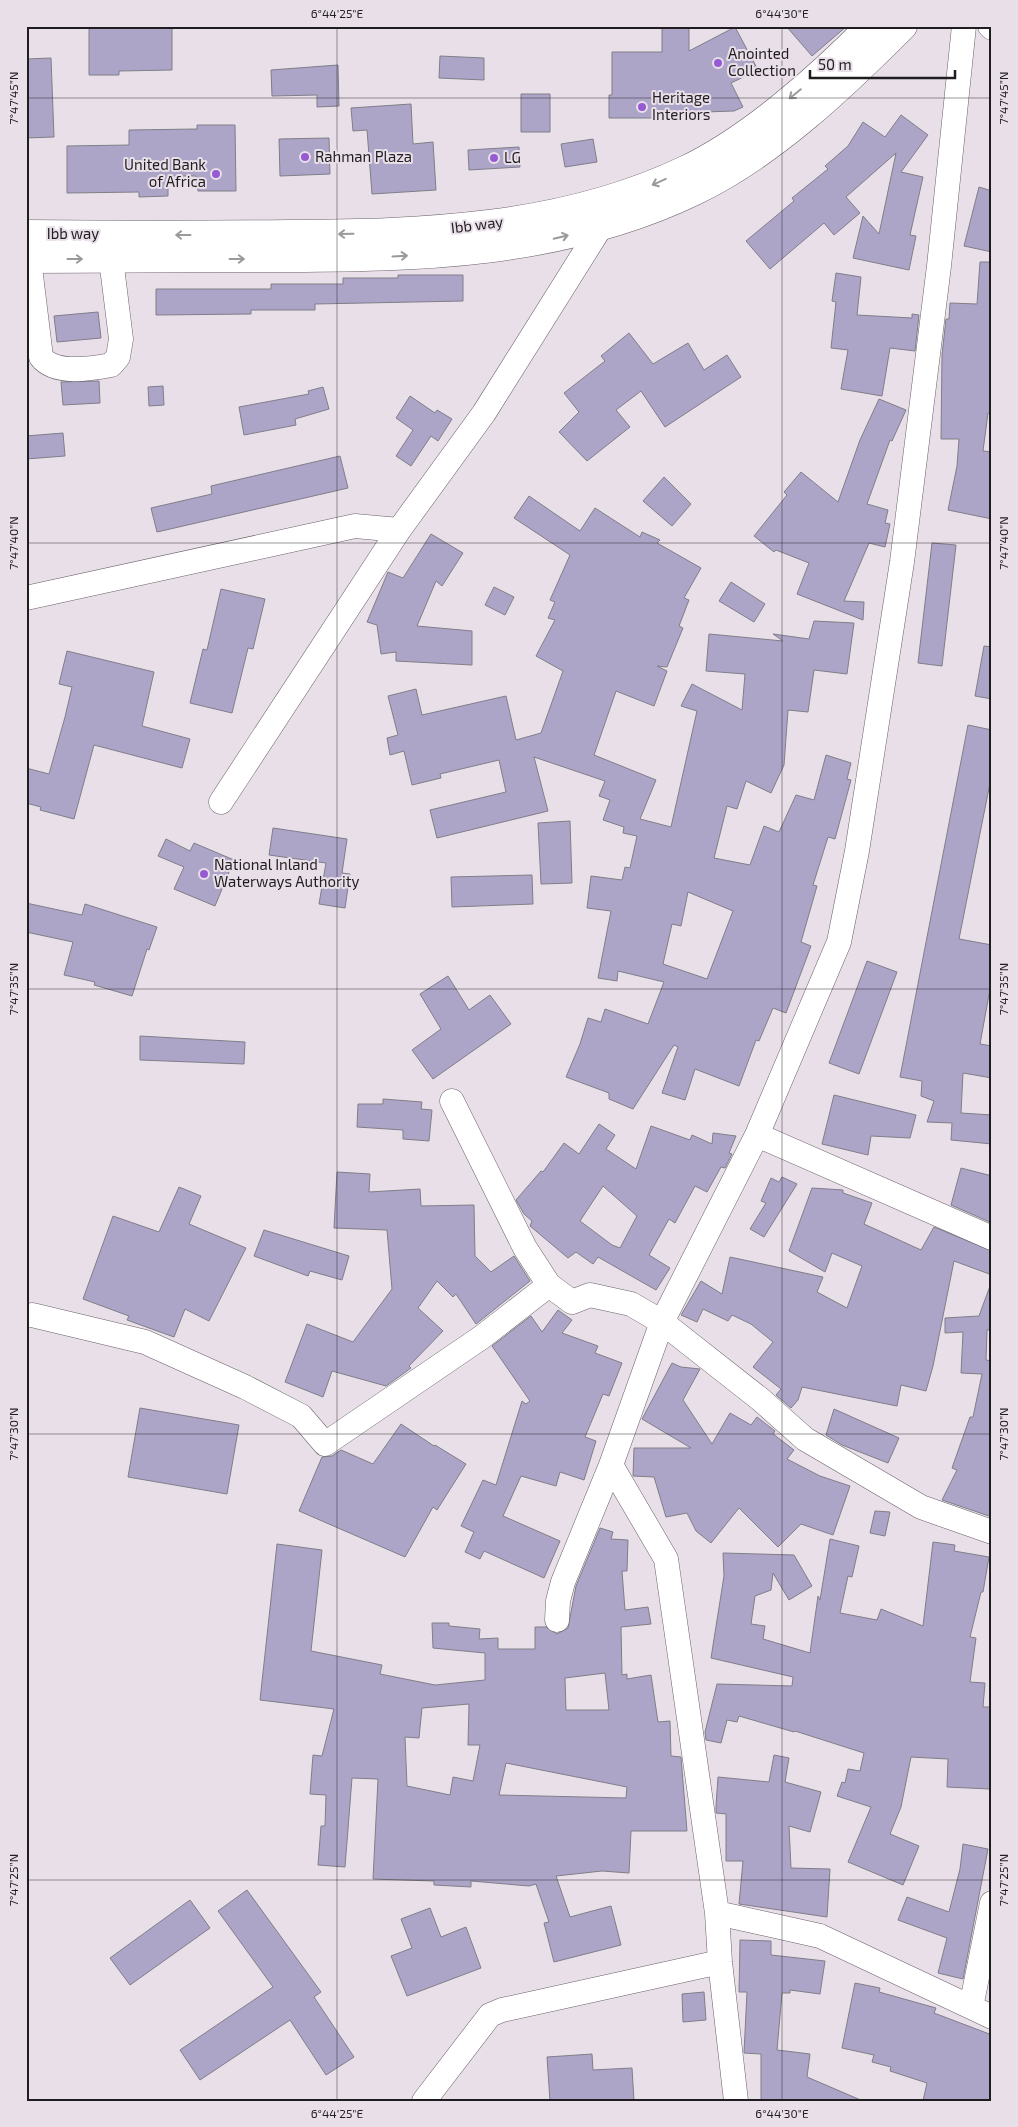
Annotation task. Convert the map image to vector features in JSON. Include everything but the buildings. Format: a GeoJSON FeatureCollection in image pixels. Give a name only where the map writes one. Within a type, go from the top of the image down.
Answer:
{"type":"FeatureCollection","features":[{"type":"Feature","properties":{"kind":"highway","name":"Ibb way"},"geometry":{"type":"LineString","coordinates":[[27,250],[436,230],[535,218],[596,217],[656,183],[687,170],[727,146],[834,62],[870,26]]}},
{"type":"Feature","properties":{"kind":"highway"},"geometry":{"type":"LineString","coordinates":[[27,250],[111,259],[358,258],[455,253],[541,242],[596,217],[681,197],[740,166],[850,79],[902,26]]}},
{"type":"Feature","properties":{"kind":"street"},"geometry":{"type":"LineString","coordinates":[[557,1620],[558,1601],[563,1582],[612,1466],[662,1322],[757,1135],[839,942],[857,850],[902,562],[939,266],[964,26]]}},
{"type":"Feature","properties":{"kind":"street"},"geometry":{"type":"LineString","coordinates":[[222,802],[399,530],[484,413],[596,217]]}},
{"type":"Feature","properties":{"kind":"street"},"geometry":{"type":"LineString","coordinates":[[27,250],[41,357],[47,365],[60,368],[111,365],[118,356],[121,338],[111,259]]}},
{"type":"Feature","properties":{"kind":"street"},"geometry":{"type":"LineString","coordinates":[[26,598],[355,526],[399,530]]}},
{"type":"Feature","properties":{"kind":"street"},"geometry":{"type":"LineString","coordinates":[[452,1101],[525,1248],[549,1285],[572,1302],[590,1295],[631,1304],[662,1322],[760,1399],[805,1439],[922,1507],[992,1532]]}},
{"type":"Feature","properties":{"kind":"street"},"geometry":{"type":"LineString","coordinates":[[757,1135],[992,1238]]}},
{"type":"Feature","properties":{"kind":"street"},"geometry":{"type":"LineString","coordinates":[[26,1316],[32,1315],[145,1342],[244,1387],[301,1416],[324,1444],[482,1337],[549,1285]]}},
{"type":"Feature","properties":{"kind":"street"},"geometry":{"type":"LineString","coordinates":[[612,1466],[666,1560],[717,1913],[720,1962],[736,2101]]}},
{"type":"Feature","properties":{"kind":"street"},"geometry":{"type":"LineString","coordinates":[[717,1913],[820,1936],[981,2012],[992,1903]]}},
{"type":"Feature","properties":{"kind":"street"},"geometry":{"type":"LineString","coordinates":[[424,2101],[490,2015],[502,2010],[720,1962]]}},
{"type":"Feature","properties":{"kind":"place","name":"Anointed Collection"},"geometry":{"type":"Point","coordinates":[718,63]}},
{"type":"Feature","properties":{"kind":"place","name":"Heritage Interiors"},"geometry":{"type":"Point","coordinates":[642,107]}},
{"type":"Feature","properties":{"kind":"place","name":"Rahman Plaza"},"geometry":{"type":"Point","coordinates":[305,157]}},
{"type":"Feature","properties":{"kind":"place","name":"LG"},"geometry":{"type":"Point","coordinates":[494,158]}},
{"type":"Feature","properties":{"kind":"place","name":"United Bank of Africa"},"geometry":{"type":"Point","coordinates":[216,174]}},
{"type":"Feature","properties":{"kind":"place","name":"National Inland Waterways Authority"},"geometry":{"type":"Point","coordinates":[204,874]}}]}
